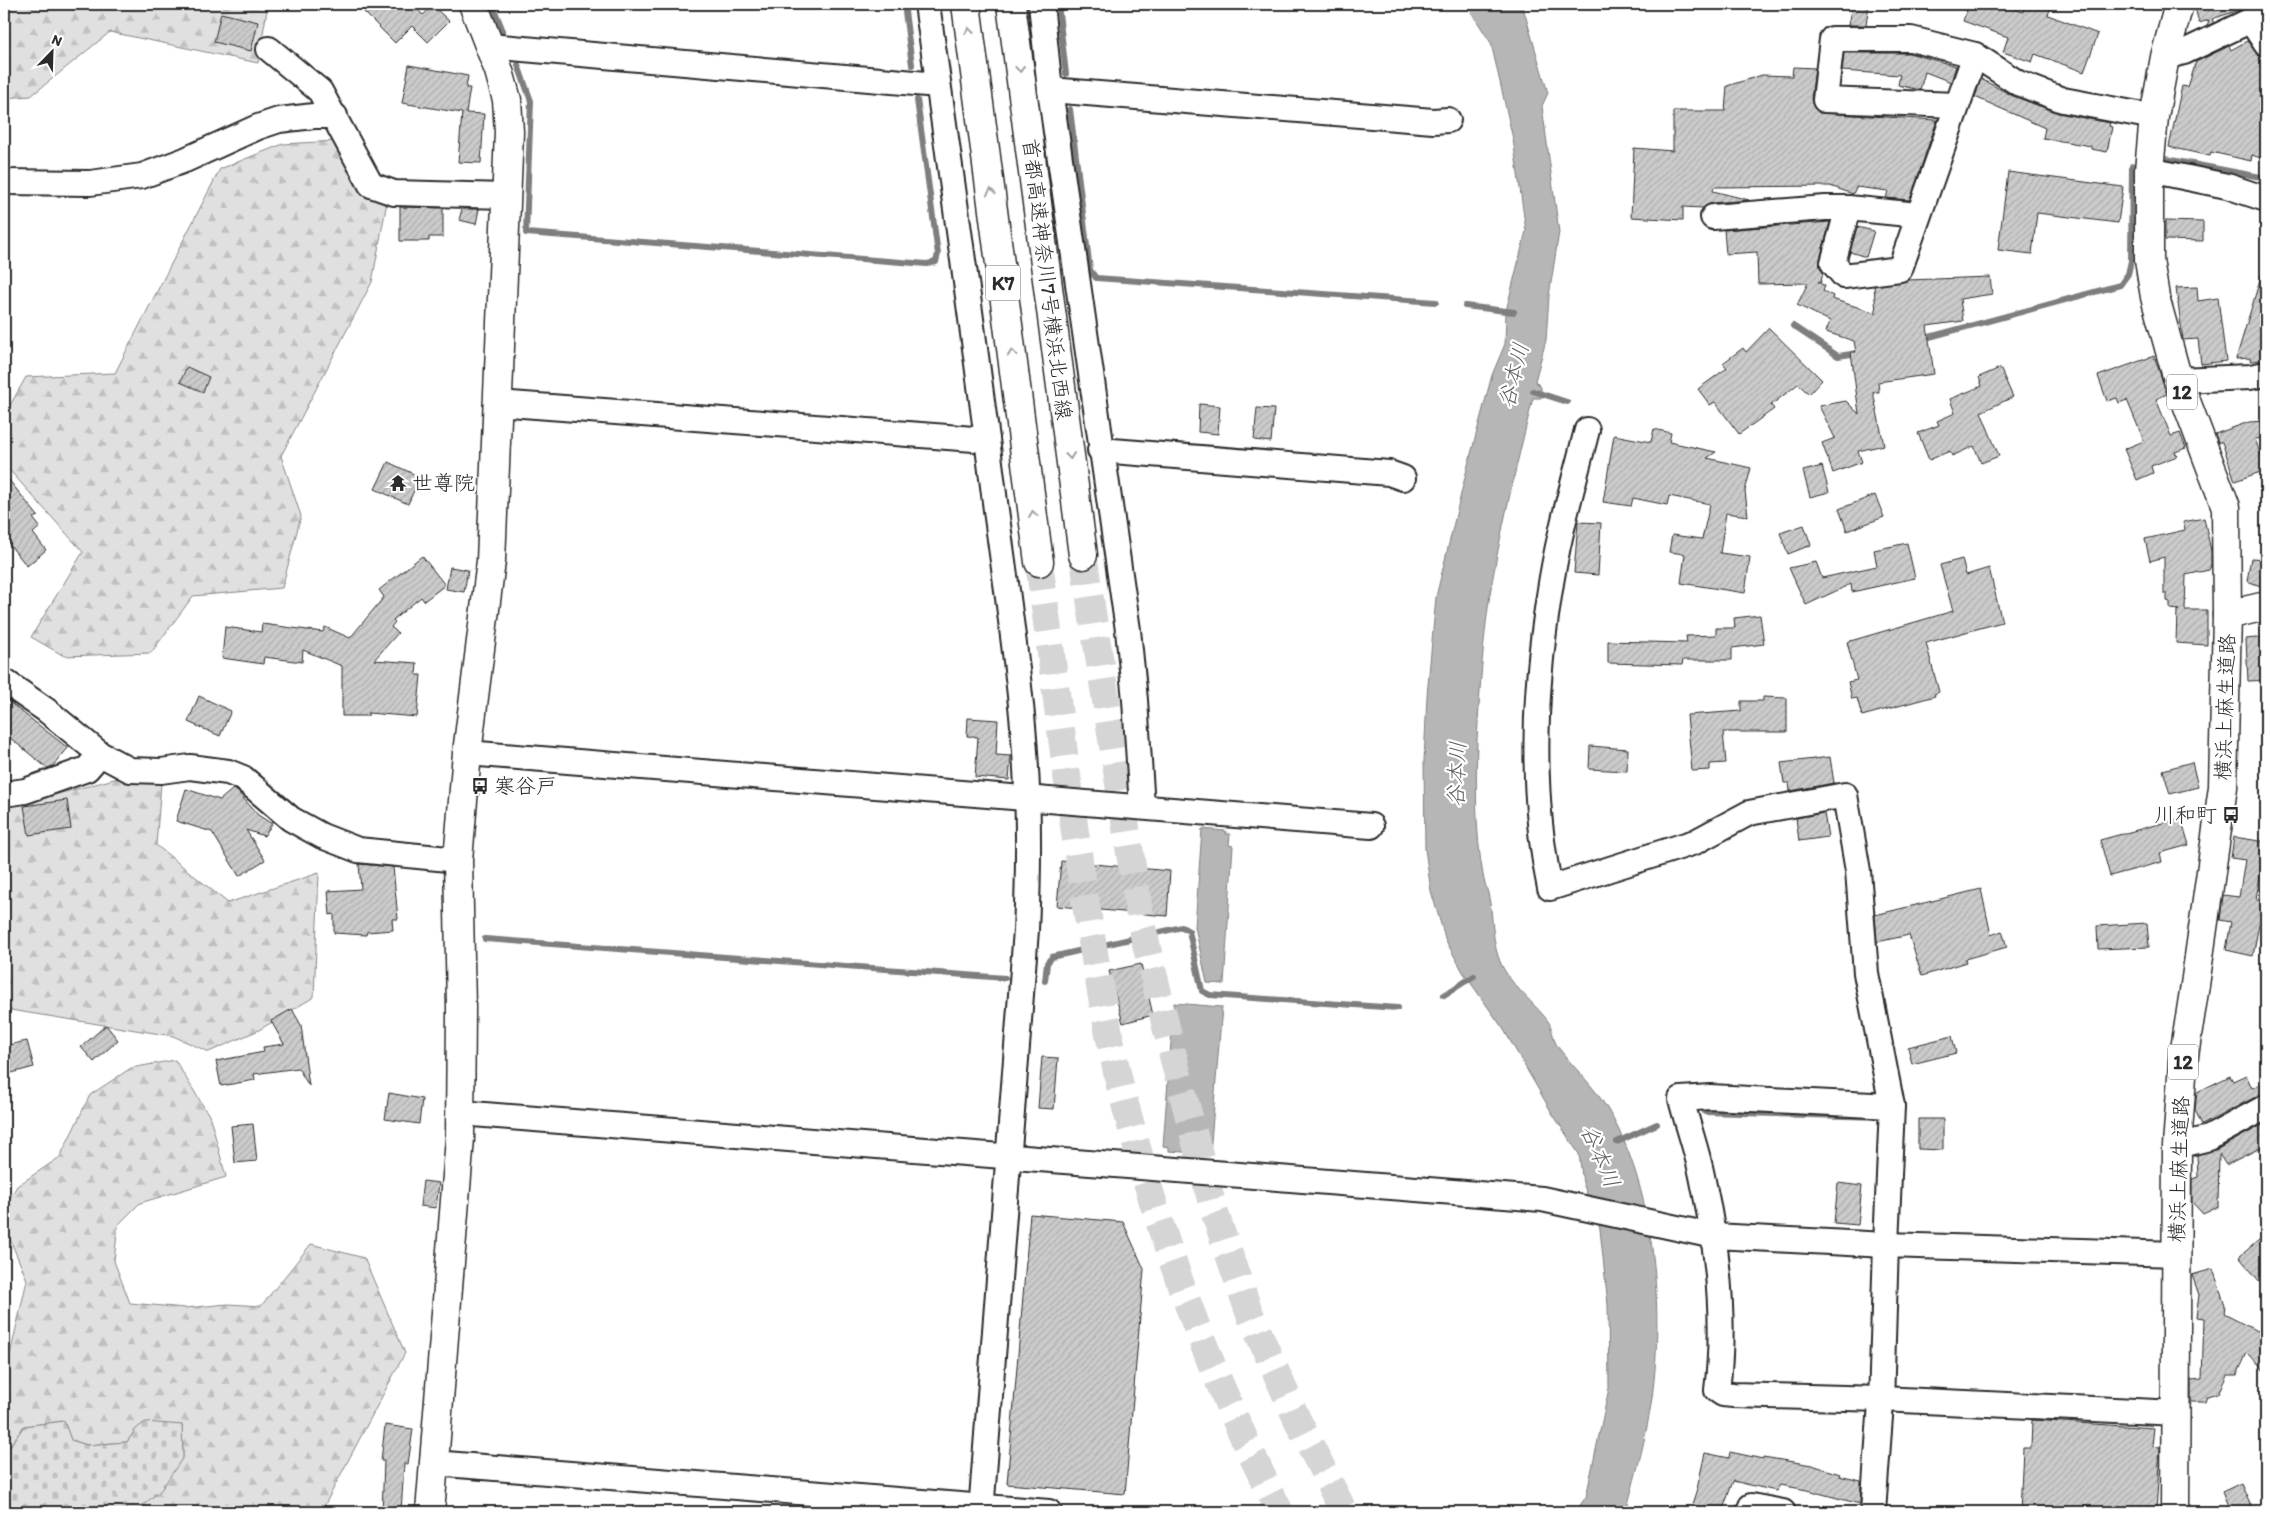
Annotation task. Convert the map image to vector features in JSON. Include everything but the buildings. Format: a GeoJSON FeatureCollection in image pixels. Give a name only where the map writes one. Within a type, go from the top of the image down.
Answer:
{"type":"FeatureCollection","features":[{"type":"Feature","properties":{"kind":"main road"},"geometry":{"type":"LineString","coordinates":[[430,1512],[460,1113],[458,860],[467,753],[491,561],[509,132],[507,100],[473,4]]}},
{"type":"Feature","properties":{"kind":"main road","name":"首都高速神奈川7号横浜北西線"},"geometry":{"type":"LineString","coordinates":[[966,4],[1039,562]]}},
{"type":"Feature","properties":{"kind":"main road","name":"首都高速神奈川7号横浜北西線"},"geometry":{"type":"LineString","coordinates":[[1011,4],[1083,555]]}},
{"type":"Feature","properties":{"kind":"main road","name":"横浜上麻生道路"},"geometry":{"type":"LineString","coordinates":[[2175,1512],[2177,1146],[2183,1062],[2196,985],[2223,787],[2227,615],[2226,507],[2178,380],[2155,297],[2149,260],[2150,159],[2154,117],[2165,57],[2179,4]]}},
{"type":"Feature","properties":{"kind":"main road"},"geometry":{"type":"LineString","coordinates":[[2227,615],[2266,606]]}},
{"type":"Feature","properties":{"kind":"street"},"geometry":{"type":"LineString","coordinates":[[927,4],[987,440],[1024,737],[1029,864],[1010,1155],[982,1510]]}},
{"type":"Feature","properties":{"kind":"street"},"geometry":{"type":"LineString","coordinates":[[1041,4],[1050,90],[1100,450],[1128,630],[1142,807]]}},
{"type":"Feature","properties":{"kind":"street"},"geometry":{"type":"LineString","coordinates":[[2165,57],[2184,52],[2259,17],[2266,44]]}},
{"type":"Feature","properties":{"kind":"street"},"geometry":{"type":"LineString","coordinates":[[1957,105],[1825,100],[1832,39],[1911,39],[1975,55],[2018,83],[2063,100],[2154,117]]}},
{"type":"Feature","properties":{"kind":"street"},"geometry":{"type":"LineString","coordinates":[[489,46],[938,85]]}},
{"type":"Feature","properties":{"kind":"street"},"geometry":{"type":"LineString","coordinates":[[269,49],[320,91],[371,185],[394,193],[506,196]]}},
{"type":"Feature","properties":{"kind":"street"},"geometry":{"type":"LineString","coordinates":[[1848,208],[1833,263],[1844,276],[1900,269],[1975,55]]}},
{"type":"Feature","properties":{"kind":"street"},"geometry":{"type":"LineString","coordinates":[[1050,90],[1433,121],[1448,120]]}},
{"type":"Feature","properties":{"kind":"street"},"geometry":{"type":"LineString","coordinates":[[4,182],[90,183],[142,176],[280,120],[314,116],[335,116]]}},
{"type":"Feature","properties":{"kind":"street"},"geometry":{"type":"LineString","coordinates":[[2150,159],[2266,200]]}},
{"type":"Feature","properties":{"kind":"street"},"geometry":{"type":"LineString","coordinates":[[1713,217],[1848,208],[1918,215]]}},
{"type":"Feature","properties":{"kind":"street"},"geometry":{"type":"LineString","coordinates":[[2178,380],[2250,377],[2266,374]]}},
{"type":"Feature","properties":{"kind":"street"},"geometry":{"type":"LineString","coordinates":[[497,403],[987,440]]}},
{"type":"Feature","properties":{"kind":"street"},"geometry":{"type":"LineString","coordinates":[[1587,430],[1567,508],[1549,596],[1540,678],[1536,784],[1544,858],[1550,888],[1695,842],[1749,814],[1845,795],[1858,871],[1866,973],[1892,1106],[1881,1399],[1873,1512]]}},
{"type":"Feature","properties":{"kind":"street"},"geometry":{"type":"LineString","coordinates":[[1100,450],[1389,473],[1403,478]]}},
{"type":"Feature","properties":{"kind":"street"},"geometry":{"type":"LineString","coordinates":[[4,681],[46,710],[100,754],[130,770],[161,770],[190,767],[228,772],[243,778],[291,819],[322,836],[358,850],[458,860]]}},
{"type":"Feature","properties":{"kind":"street"},"geometry":{"type":"LineString","coordinates":[[467,753],[1371,826]]}},
{"type":"Feature","properties":{"kind":"street"},"geometry":{"type":"LineString","coordinates":[[4,794],[25,791],[87,769],[100,754]]}},
{"type":"Feature","properties":{"kind":"street"},"geometry":{"type":"LineString","coordinates":[[1892,1106],[1710,1097],[1682,1100],[1703,1180],[1707,1234],[1722,1324],[1717,1390],[1723,1394],[1733,1395],[1881,1399],[2176,1413]]}},
{"type":"Feature","properties":{"kind":"street"},"geometry":{"type":"LineString","coordinates":[[2177,1146],[2208,1138],[2266,1107]]}},
{"type":"Feature","properties":{"kind":"street"},"geometry":{"type":"LineString","coordinates":[[460,1113],[1010,1155],[1542,1199],[1707,1234],[1886,1245],[2176,1254]]}},
{"type":"Feature","properties":{"kind":"street"},"geometry":{"type":"LineString","coordinates":[[433,1463],[982,1510],[1049,1512]]}},
{"type":"Feature","properties":{"kind":"street"},"geometry":{"type":"LineString","coordinates":[[1749,1512],[1751,1506],[1783,1512]]}},
{"type":"Feature","properties":{"kind":"green space"},"geometry":{"type":"Polygon","coordinates":[[[4,4],[268,4],[258,63],[110,32],[31,96],[4,98],[4,4]]]}},
{"type":"Feature","properties":{"kind":"green space"},"geometry":{"type":"Polygon","coordinates":[[[354,140],[390,186],[372,282],[281,456],[301,516],[282,588],[193,596],[151,653],[64,656],[31,637],[83,552],[4,464],[4,416],[26,377],[115,373],[220,169],[283,144],[354,140]]]}},
{"type":"Feature","properties":{"kind":"green space"},"geometry":{"type":"Polygon","coordinates":[[[122,777],[161,783],[156,845],[228,903],[319,873],[314,997],[259,1030],[209,1052],[173,1036],[4,1009],[4,808],[122,777]]]}},
{"type":"Feature","properties":{"kind":"green space"},"geometry":{"type":"Polygon","coordinates":[[[175,1060],[210,1117],[226,1177],[140,1203],[118,1225],[114,1261],[130,1303],[185,1308],[228,1304],[261,1306],[311,1244],[364,1258],[405,1353],[321,1512],[135,1512],[183,1457],[182,1425],[136,1429],[127,1442],[87,1445],[71,1440],[63,1421],[24,1426],[4,1455],[4,1381],[27,1280],[4,1225],[4,1208],[17,1186],[60,1157],[90,1095],[131,1068],[175,1060]]]}},
{"type":"Feature","properties":{"kind":"green space"},"geometry":{"type":"Polygon","coordinates":[[[64,1421],[71,1440],[87,1445],[127,1442],[136,1429],[145,1422],[182,1425],[183,1457],[161,1490],[135,1512],[6,1512],[4,1507],[4,1455],[24,1426],[64,1421]]]}},
{"type":"Feature","properties":{"kind":"water","name":"谷本川"},"geometry":{"type":"Polygon","coordinates":[[[1469,4],[1522,4],[1548,93],[1542,106],[1559,232],[1549,296],[1546,340],[1535,381],[1541,387],[1541,398],[1533,398],[1527,421],[1501,536],[1486,621],[1477,740],[1476,791],[1480,858],[1488,892],[1498,956],[1502,965],[1513,982],[1548,1021],[1558,1047],[1603,1102],[1620,1132],[1633,1164],[1643,1200],[1655,1273],[1656,1346],[1649,1414],[1643,1447],[1626,1512],[1575,1512],[1586,1497],[1609,1388],[1608,1305],[1600,1229],[1583,1183],[1579,1154],[1552,1113],[1504,1030],[1463,972],[1446,941],[1431,891],[1425,849],[1424,761],[1427,696],[1436,597],[1492,375],[1505,344],[1506,311],[1526,231],[1513,139],[1491,43],[1471,12],[1469,4]]]}},
{"type":"Feature","properties":{"kind":"water"},"geometry":{"type":"Polygon","coordinates":[[[1202,829],[1226,831],[1226,834],[1230,834],[1229,845],[1233,846],[1224,984],[1207,983],[1195,927],[1202,829]]]}},
{"type":"Feature","properties":{"kind":"water"},"geometry":{"type":"Polygon","coordinates":[[[1174,1003],[1222,1007],[1210,1154],[1169,1151],[1169,1147],[1163,1146],[1174,1003]]]}},
{"type":"Feature","properties":{"kind":"waterway"},"geometry":{"type":"LineString","coordinates":[[492,4],[503,31]]}},
{"type":"Feature","properties":{"kind":"waterway"},"geometry":{"type":"LineString","coordinates":[[904,4],[912,65]]}},
{"type":"Feature","properties":{"kind":"waterway"},"geometry":{"type":"LineString","coordinates":[[1058,4],[1066,74]]}},
{"type":"Feature","properties":{"kind":"waterway"},"geometry":{"type":"LineString","coordinates":[[518,65],[531,101],[526,233],[927,264],[936,262],[938,254],[917,100]]}},
{"type":"Feature","properties":{"kind":"waterway"},"geometry":{"type":"LineString","coordinates":[[1070,109],[1090,270],[1096,278],[1436,302]]}},
{"type":"Feature","properties":{"kind":"waterway"},"geometry":{"type":"LineString","coordinates":[[2157,161],[2166,159],[2266,178]]}},
{"type":"Feature","properties":{"kind":"waterway"},"geometry":{"type":"LineString","coordinates":[[1922,339],[2120,285],[2128,274],[2131,261],[2132,166],[2142,164]]}},
{"type":"Feature","properties":{"kind":"waterway"},"geometry":{"type":"LineString","coordinates":[[1465,306],[1514,312]]}},
{"type":"Feature","properties":{"kind":"waterway"},"geometry":{"type":"LineString","coordinates":[[1793,326],[1838,356],[1858,353]]}},
{"type":"Feature","properties":{"kind":"waterway","name":"谷本川"},"geometry":{"type":"LineString","coordinates":[[1533,391],[1567,402]]}},
{"type":"Feature","properties":{"kind":"waterway"},"geometry":{"type":"LineString","coordinates":[[1045,981],[1047,963],[1052,957],[1182,927],[1189,931],[1202,991],[1210,995],[1398,1008]]}},
{"type":"Feature","properties":{"kind":"waterway"},"geometry":{"type":"LineString","coordinates":[[485,939],[1005,978]]}},
{"type":"Feature","properties":{"kind":"waterway"},"geometry":{"type":"LineString","coordinates":[[1444,995],[1474,976]]}},
{"type":"Feature","properties":{"kind":"waterway"},"geometry":{"type":"LineString","coordinates":[[1705,1112],[1883,1117]]}},
{"type":"Feature","properties":{"kind":"waterway","name":"谷本川"},"geometry":{"type":"LineString","coordinates":[[1617,1142],[1657,1124]]}},
{"type":"Feature","properties":{"kind":"tunnel"},"geometry":{"type":"LineString","coordinates":[[1083,555],[1141,923],[1176,1068],[1214,1211],[1249,1312],[1297,1419],[1344,1512]]}},
{"type":"Feature","properties":{"kind":"tunnel"},"geometry":{"type":"LineString","coordinates":[[1039,562],[1083,885],[1093,949],[1120,1085],[1150,1191],[1181,1285],[1217,1378],[1280,1512]]}},
{"type":"Feature","properties":{"kind":"place","name":"世尊院"},"geometry":{"type":"Point","coordinates":[398,483]}},
{"type":"Feature","properties":{"kind":"place","name":"寒谷戸"},"geometry":{"type":"Point","coordinates":[480,786]}},
{"type":"Feature","properties":{"kind":"place","name":"川和町"},"geometry":{"type":"Point","coordinates":[2231,815]}}]}
